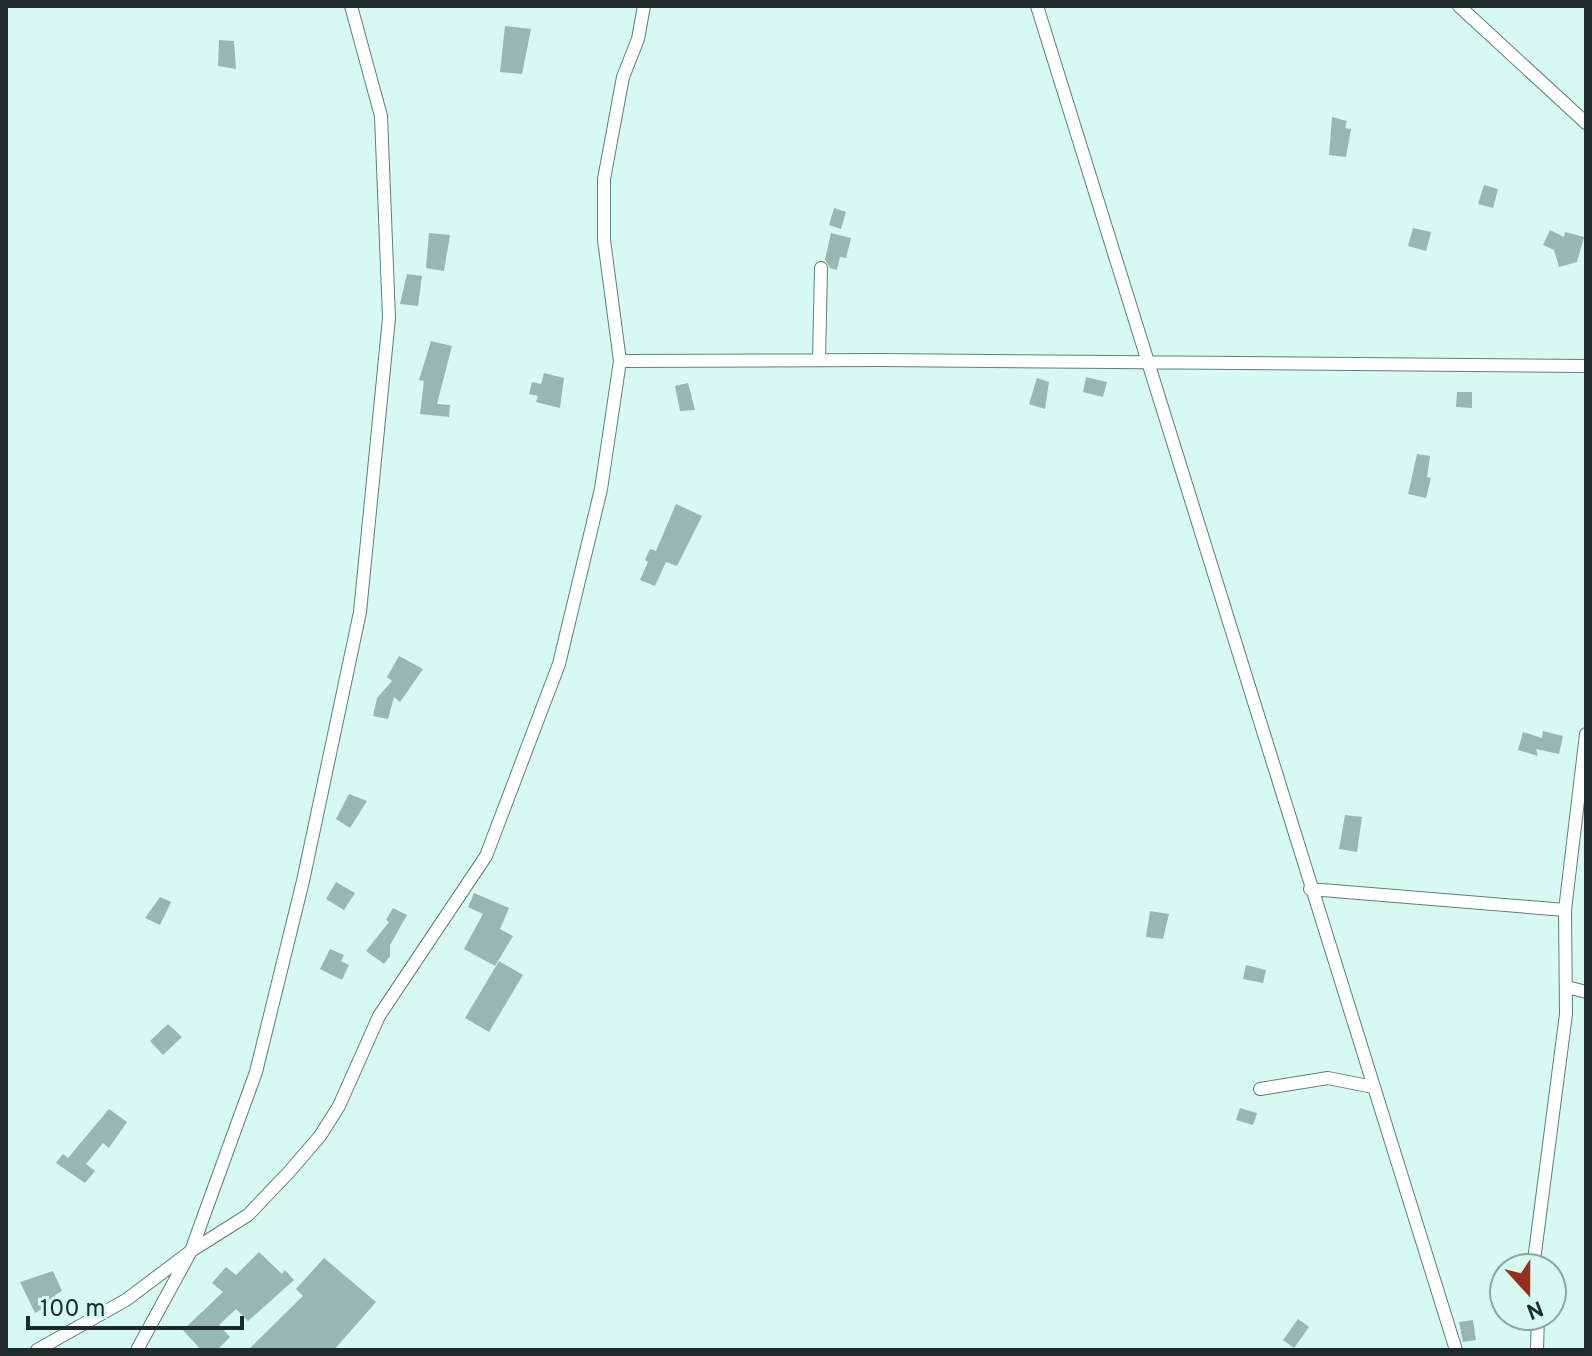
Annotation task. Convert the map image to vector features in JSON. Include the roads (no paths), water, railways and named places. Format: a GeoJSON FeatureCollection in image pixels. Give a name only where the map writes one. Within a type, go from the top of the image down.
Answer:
{"type":"FeatureCollection","features":[{"type":"Feature","properties":{"kind":"street"},"geometry":{"type":"LineString","coordinates":[[137,1350],[191,1251],[256,1072],[303,881],[360,612],[389,318],[381,116],[351,6]]}},
{"type":"Feature","properties":{"kind":"street"},"geometry":{"type":"LineString","coordinates":[[37,1350],[126,1300],[191,1251],[248,1215],[320,1136],[339,1106],[379,1016],[486,856],[559,664],[601,489],[620,361],[604,240],[604,179],[623,77],[638,39],[644,6]]}},
{"type":"Feature","properties":{"kind":"street"},"geometry":{"type":"LineString","coordinates":[[1037,6],[1456,1350]]}},
{"type":"Feature","properties":{"kind":"street"},"geometry":{"type":"LineString","coordinates":[[1459,6],[1586,123]]}},
{"type":"Feature","properties":{"kind":"street"},"geometry":{"type":"LineString","coordinates":[[819,360],[821,268]]}},
{"type":"Feature","properties":{"kind":"street"},"geometry":{"type":"LineString","coordinates":[[620,361],[1586,366]]}},
{"type":"Feature","properties":{"kind":"street"},"geometry":{"type":"LineString","coordinates":[[1535,1252],[1554,1124],[1567,987],[1565,910],[1586,734]]}},
{"type":"Feature","properties":{"kind":"street"},"geometry":{"type":"LineString","coordinates":[[1310,889],[1565,910]]}},
{"type":"Feature","properties":{"kind":"street"},"geometry":{"type":"LineString","coordinates":[[1567,987],[1586,992]]}},
{"type":"Feature","properties":{"kind":"street"},"geometry":{"type":"LineString","coordinates":[[1260,1089],[1328,1078],[1373,1087]]}}]}
